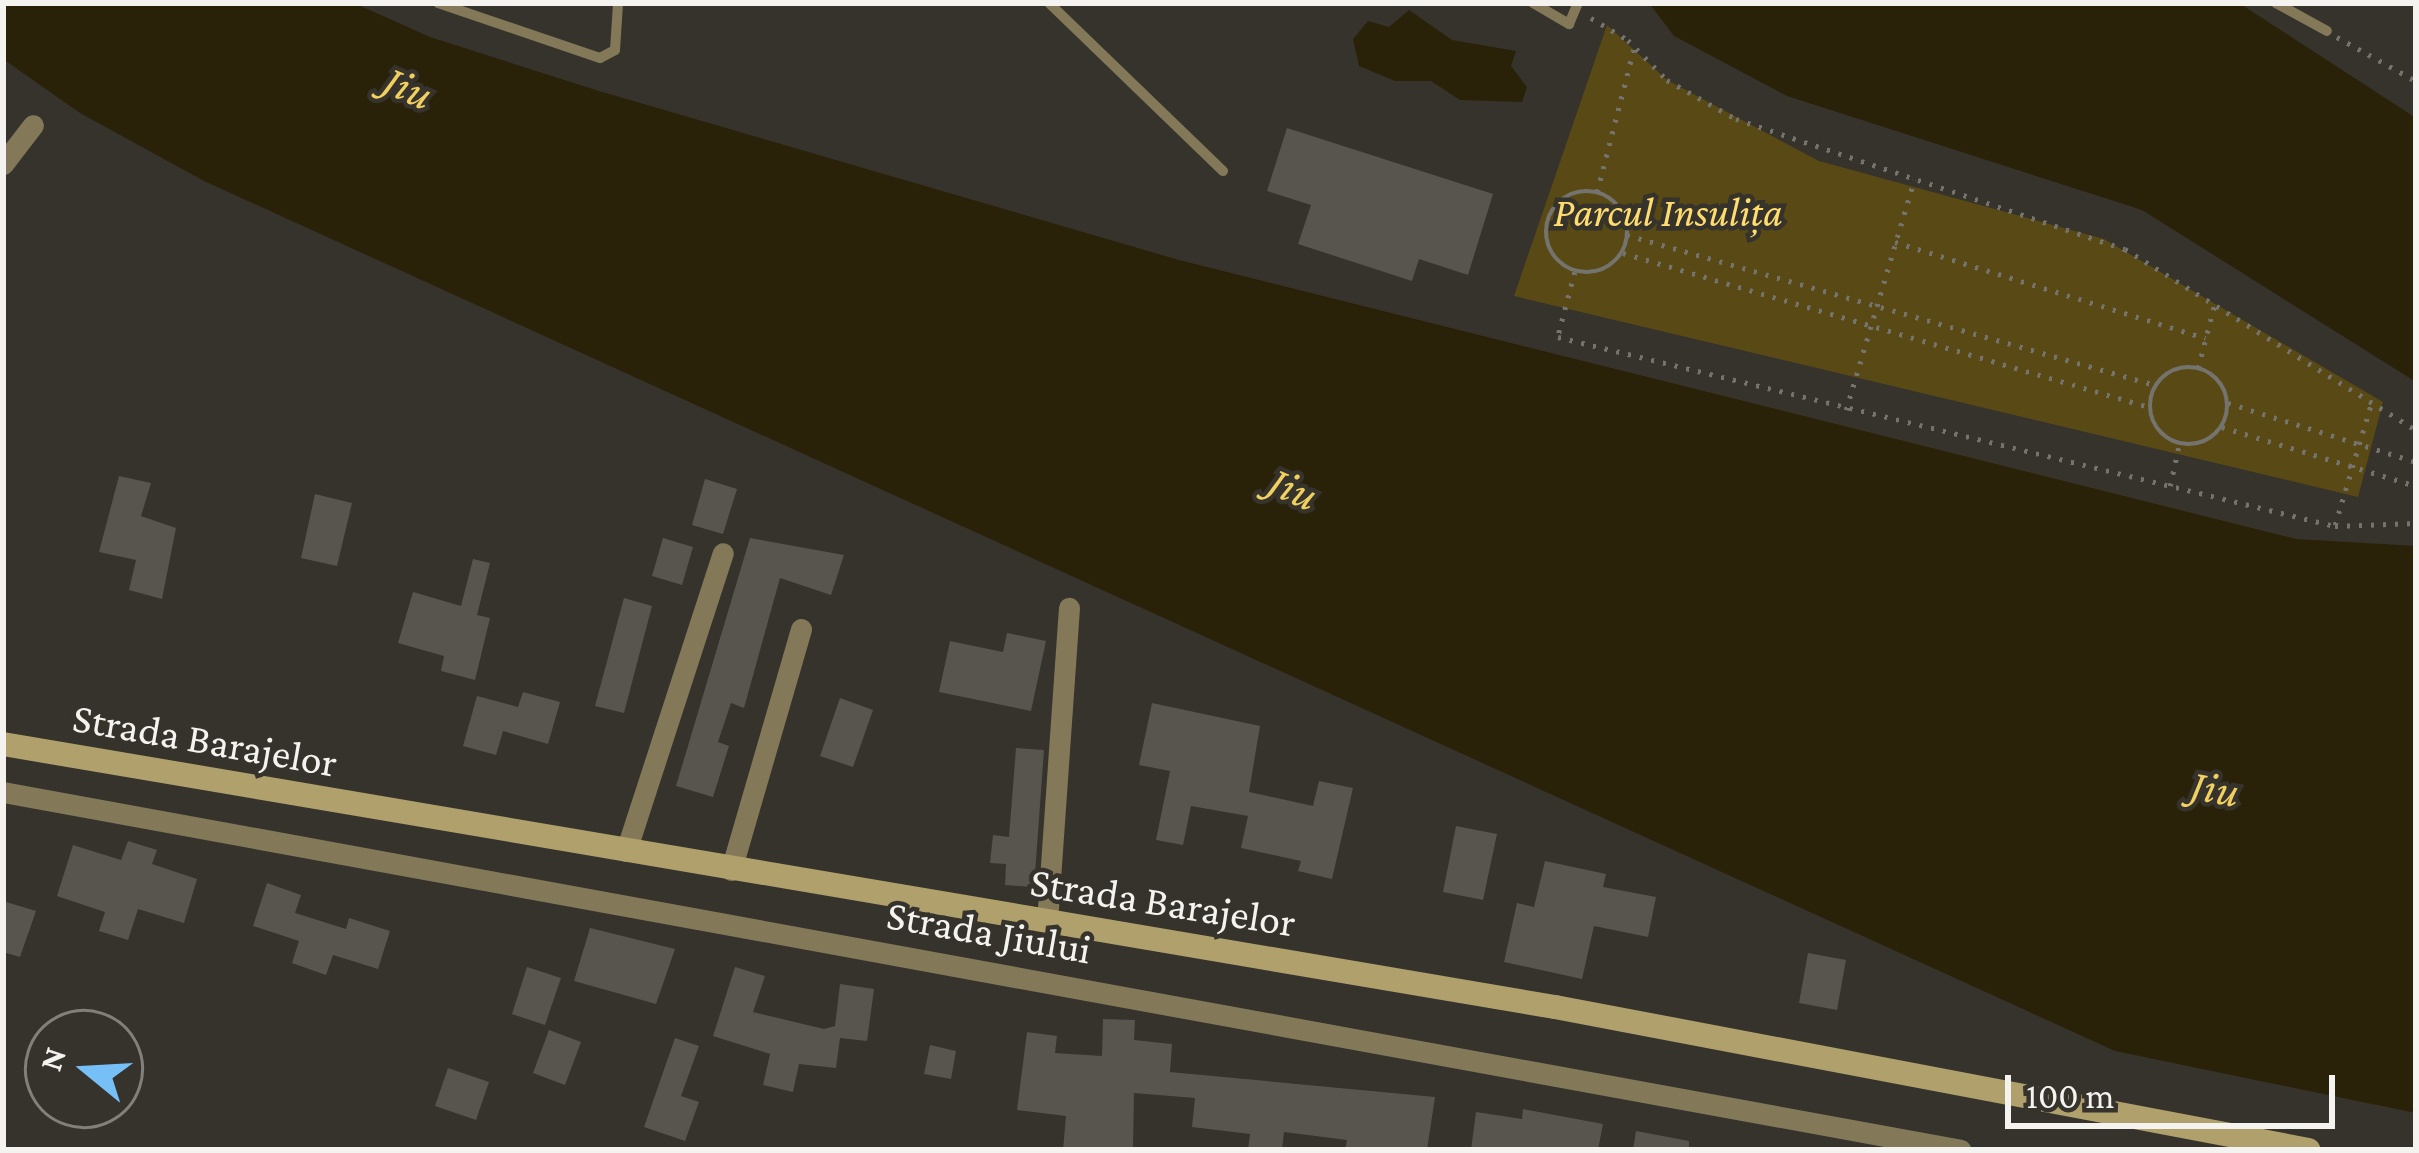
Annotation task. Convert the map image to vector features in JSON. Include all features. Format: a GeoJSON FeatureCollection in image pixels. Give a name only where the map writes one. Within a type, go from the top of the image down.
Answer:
{"type":"FeatureCollection","features":[{"type":"Feature","properties":{"kind":"main road","name":"Strada Barajelor"},"geometry":{"type":"LineString","coordinates":[[3,743],[1827,1056],[2308,1150]]}},
{"type":"Feature","properties":{"kind":"street"},"geometry":{"type":"LineString","coordinates":[[3,164],[33,125]]}},
{"type":"Feature","properties":{"kind":"street"},"geometry":{"type":"LineString","coordinates":[[626,851],[723,553]]}},
{"type":"Feature","properties":{"kind":"street"},"geometry":{"type":"LineString","coordinates":[[1048,922],[1069,608]]}},
{"type":"Feature","properties":{"kind":"street"},"geometry":{"type":"LineString","coordinates":[[731,870],[801,629]]}},
{"type":"Feature","properties":{"kind":"street","name":"Strada Jiului"},"geometry":{"type":"LineString","coordinates":[[3,792],[1961,1150]]}},
{"type":"Feature","properties":{"kind":"lane"},"geometry":{"type":"LineString","coordinates":[[438,3],[600,58],[615,50],[618,3]]}},
{"type":"Feature","properties":{"kind":"lane"},"geometry":{"type":"LineString","coordinates":[[1049,3],[1223,171]]}},
{"type":"Feature","properties":{"kind":"lane"},"geometry":{"type":"LineString","coordinates":[[1533,3],[1569,24],[1579,8]]}},
{"type":"Feature","properties":{"kind":"lane"},"geometry":{"type":"LineString","coordinates":[[2276,3],[2327,31]]}},
{"type":"Feature","properties":{"kind":"path"},"geometry":{"type":"LineString","coordinates":[[1579,8],[1634,47],[1666,80],[1736,119],[1914,180],[2091,233],[2416,430]]}},
{"type":"Feature","properties":{"kind":"path"},"geometry":{"type":"LineString","coordinates":[[2327,31],[2416,81]]}},
{"type":"Feature","properties":{"kind":"path"},"geometry":{"type":"LineString","coordinates":[[1597,192],[1634,47]]}},
{"type":"Feature","properties":{"kind":"path"},"geometry":{"type":"LineString","coordinates":[[1845,411],[1914,180]]}},
{"type":"Feature","properties":{"kind":"path"},"geometry":{"type":"LineString","coordinates":[[1597,192],[1616,203],[1628,235],[1623,253],[1602,271],[1575,272],[1547,244],[1549,216],[1567,196],[1597,192]]}},
{"type":"Feature","properties":{"kind":"path"},"geometry":{"type":"LineString","coordinates":[[1628,235],[2156,385]]}},
{"type":"Feature","properties":{"kind":"path"},"geometry":{"type":"LineString","coordinates":[[1895,242],[2206,338]]}},
{"type":"Feature","properties":{"kind":"path"},"geometry":{"type":"LineString","coordinates":[[1623,253],[2149,407]]}},
{"type":"Feature","properties":{"kind":"path"},"geometry":{"type":"LineString","coordinates":[[1575,272],[1558,337],[1845,411],[2335,526],[2416,523]]}},
{"type":"Feature","properties":{"kind":"path"},"geometry":{"type":"LineString","coordinates":[[2198,368],[2214,305]]}},
{"type":"Feature","properties":{"kind":"path"},"geometry":{"type":"LineString","coordinates":[[2179,368],[2198,368],[2219,381],[2228,404],[2222,427],[2204,443],[2179,445],[2158,431],[2149,407],[2156,385],[2179,368]]}},
{"type":"Feature","properties":{"kind":"path"},"geometry":{"type":"LineString","coordinates":[[2228,404],[2416,462]]}},
{"type":"Feature","properties":{"kind":"path"},"geometry":{"type":"LineString","coordinates":[[2335,526],[2371,404]]}},
{"type":"Feature","properties":{"kind":"path"},"geometry":{"type":"LineString","coordinates":[[2222,427],[2416,485]]}},
{"type":"Feature","properties":{"kind":"path"},"geometry":{"type":"LineString","coordinates":[[2170,488],[2179,445]]}},
{"type":"Feature","properties":{"kind":"green space","name":"Parcul Insulița"},"geometry":{"type":"Polygon","coordinates":[[[1607,25],[1667,80],[1819,161],[2104,239],[2383,402],[2358,497],[1514,296],[1607,25]]]}},
{"type":"Feature","properties":{"kind":"water","name":"Jiu"},"geometry":{"type":"Polygon","coordinates":[[[3,3],[354,3],[430,37],[599,91],[1179,260],[2296,539],[2416,546],[2416,1113],[2115,1051],[204,181],[80,113],[3,59],[3,3]]]}},
{"type":"Feature","properties":{"kind":"water"},"geometry":{"type":"Polygon","coordinates":[[[1649,3],[2239,3],[2416,118],[2416,382],[2142,210],[1787,96],[1674,36],[1649,3]]]}},
{"type":"Feature","properties":{"kind":"water"},"geometry":{"type":"Polygon","coordinates":[[[1409,10],[1452,40],[1516,51],[1511,66],[1527,87],[1522,102],[1460,100],[1431,81],[1395,81],[1359,66],[1353,39],[1368,21],[1389,27],[1409,10]]]}},
{"type":"Feature","properties":{"kind":"building"},"geometry":{"type":"Polygon","coordinates":[[[1287,128],[1493,194],[1468,275],[1419,259],[1412,281],[1298,244],[1311,205],[1267,191],[1287,128]]]}},
{"type":"Feature","properties":{"kind":"building"},"geometry":{"type":"Polygon","coordinates":[[[119,476],[151,483],[141,516],[176,528],[162,599],[129,590],[136,560],[99,552],[119,476]]]}},
{"type":"Feature","properties":{"kind":"building"},"geometry":{"type":"Polygon","coordinates":[[[705,479],[737,489],[723,534],[692,525],[705,479]]]}},
{"type":"Feature","properties":{"kind":"building"},"geometry":{"type":"Polygon","coordinates":[[[315,494],[352,503],[337,566],[301,558],[315,494]]]}},
{"type":"Feature","properties":{"kind":"building"},"geometry":{"type":"Polygon","coordinates":[[[663,538],[693,547],[682,585],[652,576],[663,538]]]}},
{"type":"Feature","properties":{"kind":"building"},"geometry":{"type":"Polygon","coordinates":[[[750,538],[844,555],[831,595],[780,578],[744,708],[731,703],[718,742],[729,746],[713,797],[676,786],[750,538]]]}},
{"type":"Feature","properties":{"kind":"building"},"geometry":{"type":"Polygon","coordinates":[[[473,559],[490,563],[477,615],[490,618],[475,680],[441,671],[444,656],[398,643],[413,592],[461,606],[473,559]]]}},
{"type":"Feature","properties":{"kind":"building"},"geometry":{"type":"Polygon","coordinates":[[[624,598],[652,606],[624,713],[595,706],[624,598]]]}},
{"type":"Feature","properties":{"kind":"building"},"geometry":{"type":"Polygon","coordinates":[[[1007,633],[1046,641],[1031,711],[939,692],[950,641],[1003,652],[1007,633]]]}},
{"type":"Feature","properties":{"kind":"building"},"geometry":{"type":"Polygon","coordinates":[[[523,692],[560,702],[548,744],[503,731],[496,755],[463,746],[477,696],[518,707],[523,692]]]}},
{"type":"Feature","properties":{"kind":"building"},"geometry":{"type":"Polygon","coordinates":[[[840,698],[873,710],[853,767],[820,756],[840,698]]]}},
{"type":"Feature","properties":{"kind":"building"},"geometry":{"type":"Polygon","coordinates":[[[1152,703],[1260,726],[1249,792],[1313,806],[1319,781],[1353,788],[1332,879],[1298,871],[1301,861],[1241,848],[1248,816],[1191,806],[1183,845],[1156,840],[1170,771],[1139,765],[1152,703]]]}},
{"type":"Feature","properties":{"kind":"building"},"geometry":{"type":"Polygon","coordinates":[[[1016,748],[1044,750],[1034,887],[1005,885],[1006,864],[990,863],[993,835],[1009,837],[1016,748]]]}},
{"type":"Feature","properties":{"kind":"building"},"geometry":{"type":"Polygon","coordinates":[[[1456,826],[1497,834],[1483,900],[1443,892],[1456,826]]]}},
{"type":"Feature","properties":{"kind":"building"},"geometry":{"type":"Polygon","coordinates":[[[128,841],[157,850],[152,864],[197,879],[184,923],[138,909],[128,940],[99,931],[105,912],[57,896],[73,845],[121,860],[128,841]]]}},
{"type":"Feature","properties":{"kind":"building"},"geometry":{"type":"Polygon","coordinates":[[[1545,861],[1606,874],[1603,887],[1656,897],[1648,937],[1594,926],[1582,979],[1504,962],[1517,903],[1534,907],[1545,861]]]}},
{"type":"Feature","properties":{"kind":"building"},"geometry":{"type":"Polygon","coordinates":[[[267,883],[301,895],[295,913],[346,929],[349,918],[390,931],[378,969],[333,955],[326,975],[292,963],[299,941],[253,926],[267,883]]]}},
{"type":"Feature","properties":{"kind":"building"},"geometry":{"type":"Polygon","coordinates":[[[3,901],[36,911],[20,957],[3,952],[3,901]]]}},
{"type":"Feature","properties":{"kind":"building"},"geometry":{"type":"Polygon","coordinates":[[[590,928],[675,949],[656,1004],[574,981],[590,928]]]}},
{"type":"Feature","properties":{"kind":"building"},"geometry":{"type":"Polygon","coordinates":[[[1808,953],[1846,960],[1837,1010],[1799,1003],[1808,953]]]}},
{"type":"Feature","properties":{"kind":"building"},"geometry":{"type":"Polygon","coordinates":[[[527,967],[561,978],[545,1025],[512,1014],[527,967]]]}},
{"type":"Feature","properties":{"kind":"building"},"geometry":{"type":"Polygon","coordinates":[[[735,967],[765,976],[753,1012],[824,1029],[835,1026],[840,984],[874,989],[867,1041],[840,1038],[836,1068],[799,1064],[793,1092],[763,1085],[770,1054],[713,1036],[735,967]]]}},
{"type":"Feature","properties":{"kind":"building"},"geometry":{"type":"Polygon","coordinates":[[[1103,1019],[1135,1020],[1134,1040],[1172,1044],[1170,1072],[1435,1097],[1427,1150],[1345,1150],[1347,1140],[1284,1132],[1282,1150],[1248,1150],[1250,1134],[1192,1127],[1195,1098],[1134,1093],[1133,1150],[1063,1150],[1066,1116],[1017,1110],[1027,1032],[1057,1036],[1055,1053],[1102,1056],[1103,1019]]]}},
{"type":"Feature","properties":{"kind":"building"},"geometry":{"type":"Polygon","coordinates":[[[549,1030],[581,1042],[565,1085],[533,1073],[549,1030]]]}},
{"type":"Feature","properties":{"kind":"building"},"geometry":{"type":"Polygon","coordinates":[[[675,1038],[699,1046],[681,1096],[699,1102],[685,1141],[644,1127],[675,1038]]]}},
{"type":"Feature","properties":{"kind":"building"},"geometry":{"type":"Polygon","coordinates":[[[930,1045],[956,1051],[951,1079],[924,1074],[930,1045]]]}},
{"type":"Feature","properties":{"kind":"building"},"geometry":{"type":"Polygon","coordinates":[[[448,1068],[489,1082],[476,1120],[435,1106],[448,1068]]]}},
{"type":"Feature","properties":{"kind":"building"},"geometry":{"type":"Polygon","coordinates":[[[1523,1109],[1603,1124],[1598,1150],[1471,1150],[1476,1112],[1522,1119],[1523,1109]]]}},
{"type":"Feature","properties":{"kind":"building"},"geometry":{"type":"Polygon","coordinates":[[[1636,1131],[1689,1141],[1689,1150],[1633,1150],[1636,1131]]]}}]}
